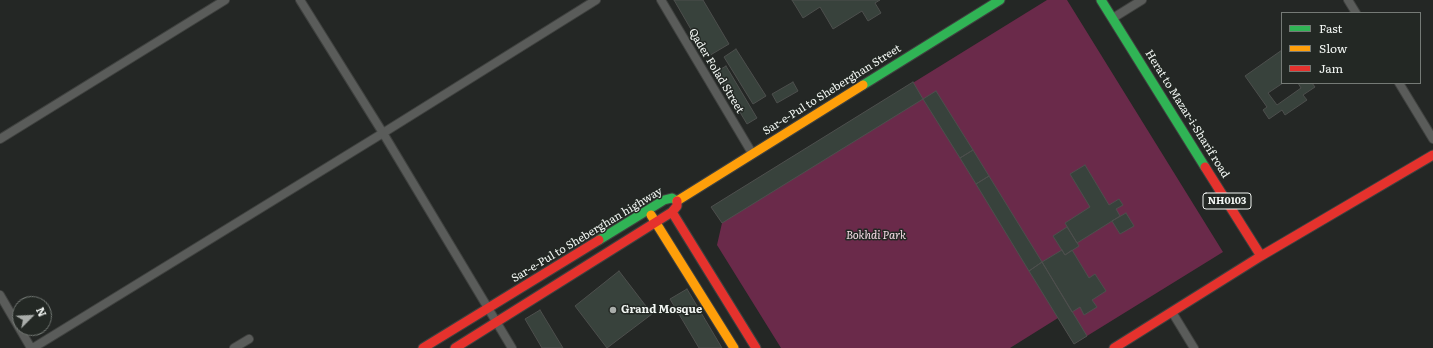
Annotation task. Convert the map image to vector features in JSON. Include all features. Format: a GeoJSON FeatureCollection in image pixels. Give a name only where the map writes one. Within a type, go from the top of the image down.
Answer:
{"type":"FeatureCollection","features":[{"type":"Feature","properties":{"kind":"main road","name":"Sar-e-Pul to Sheberghan Street"},"geometry":{"type":"LineString","coordinates":[[677,200],[1000,0]]}},
{"type":"Feature","properties":{"kind":"main road","name":"Herat to Mazar-i-Sharif road"},"geometry":{"type":"LineString","coordinates":[[1101,0],[1261,256]]}},
{"type":"Feature","properties":{"kind":"main road"},"geometry":{"type":"LineString","coordinates":[[1114,348],[1261,256],[1433,155]]}},
{"type":"Feature","properties":{"kind":"main road","name":"Sar-e-Pul to Sheberghan highway"},"geometry":{"type":"LineString","coordinates":[[422,348],[664,200],[672,198],[677,200],[677,206],[672,212]]}},
{"type":"Feature","properties":{"kind":"main road"},"geometry":{"type":"LineString","coordinates":[[648,210],[734,348]]}},
{"type":"Feature","properties":{"kind":"main road"},"geometry":{"type":"LineString","coordinates":[[455,348],[672,212],[756,348]]}},
{"type":"Feature","properties":{"kind":"street"},"geometry":{"type":"LineString","coordinates":[[0,139],[225,0]]}},
{"type":"Feature","properties":{"kind":"street"},"geometry":{"type":"LineString","coordinates":[[300,0],[383,133],[512,348]]}},
{"type":"Feature","properties":{"kind":"street"},"geometry":{"type":"LineString","coordinates":[[0,295],[32,348],[383,133],[596,0]]}},
{"type":"Feature","properties":{"kind":"street","name":"Qader Folad Street"},"geometry":{"type":"LineString","coordinates":[[661,0],[752,153]]}},
{"type":"Feature","properties":{"kind":"street"},"geometry":{"type":"LineString","coordinates":[[1113,18],[1142,0]]}},
{"type":"Feature","properties":{"kind":"street"},"geometry":{"type":"LineString","coordinates":[[1348,0],[1355,12]]}},
{"type":"Feature","properties":{"kind":"street"},"geometry":{"type":"LineString","coordinates":[[1400,84],[1433,139]]}},
{"type":"Feature","properties":{"kind":"street"},"geometry":{"type":"LineString","coordinates":[[1172,312],[1194,348]]}},
{"type":"Feature","properties":{"kind":"street"},"geometry":{"type":"LineString","coordinates":[[234,348],[249,339]]}},
{"type":"Feature","properties":{"kind":"green space","name":"Bokhdi Park"},"geometry":{"type":"Polygon","coordinates":[[[1047,0],[1067,0],[1223,252],[1074,344],[1058,318],[1010,348],[781,348],[717,245],[722,223],[712,207],[1047,0]]]}},
{"type":"Feature","properties":{"kind":"building"},"geometry":{"type":"Polygon","coordinates":[[[674,0],[703,0],[729,44],[707,57],[674,0]]]}},
{"type":"Feature","properties":{"kind":"building"},"geometry":{"type":"Polygon","coordinates":[[[792,0],[880,0],[875,3],[881,13],[868,21],[862,11],[833,29],[820,7],[803,18],[792,0]]]}},
{"type":"Feature","properties":{"kind":"building"},"geometry":{"type":"Polygon","coordinates":[[[736,49],[766,96],[753,104],[724,57],[736,49]]]}},
{"type":"Feature","properties":{"kind":"building"},"geometry":{"type":"Polygon","coordinates":[[[1281,51],[1282,84],[1268,93],[1277,105],[1301,88],[1299,84],[1313,84],[1315,87],[1303,95],[1307,100],[1285,115],[1282,110],[1269,119],[1263,110],[1267,107],[1245,76],[1281,51]]]}},
{"type":"Feature","properties":{"kind":"building"},"geometry":{"type":"Polygon","coordinates":[[[726,66],[757,118],[747,124],[716,72],[726,66]]]}},
{"type":"Feature","properties":{"kind":"building"},"geometry":{"type":"Polygon","coordinates":[[[793,82],[798,91],[777,103],[772,94],[793,82]]]}},
{"type":"Feature","properties":{"kind":"building"},"geometry":{"type":"Polygon","coordinates":[[[913,82],[923,99],[722,223],[711,207],[913,82]]]}},
{"type":"Feature","properties":{"kind":"building"},"geometry":{"type":"Polygon","coordinates":[[[936,91],[973,150],[960,158],[923,99],[936,91]]]}},
{"type":"Feature","properties":{"kind":"building"},"geometry":{"type":"Polygon","coordinates":[[[973,150],[989,176],[976,184],[960,158],[973,150]]]}},
{"type":"Feature","properties":{"kind":"building"},"geometry":{"type":"Polygon","coordinates":[[[1085,165],[1109,205],[1119,199],[1123,205],[1116,209],[1120,216],[1077,243],[1065,223],[1090,207],[1070,174],[1085,165]]]}},
{"type":"Feature","properties":{"kind":"building"},"geometry":{"type":"Polygon","coordinates":[[[989,176],[1042,262],[1029,271],[976,184],[989,176]]]}},
{"type":"Feature","properties":{"kind":"building"},"geometry":{"type":"Polygon","coordinates":[[[1126,213],[1134,226],[1120,234],[1112,221],[1126,213]]]}},
{"type":"Feature","properties":{"kind":"building"},"geometry":{"type":"Polygon","coordinates":[[[1067,227],[1079,246],[1065,255],[1053,236],[1067,227]]]}},
{"type":"Feature","properties":{"kind":"building"},"geometry":{"type":"Polygon","coordinates":[[[1062,250],[1065,255],[1072,250],[1089,278],[1095,274],[1106,291],[1092,300],[1097,307],[1084,315],[1080,307],[1072,312],[1042,262],[1062,250]]]}},
{"type":"Feature","properties":{"kind":"building"},"geometry":{"type":"Polygon","coordinates":[[[1042,262],[1087,336],[1074,344],[1029,271],[1042,262]]]}},
{"type":"Feature","properties":{"kind":"building","name":"Grand Mosque"},"geometry":{"type":"Polygon","coordinates":[[[619,271],[652,314],[607,348],[575,306],[619,271]]]}},
{"type":"Feature","properties":{"kind":"building"},"geometry":{"type":"Polygon","coordinates":[[[687,289],[722,348],[699,348],[670,299],[687,289]]]}},
{"type":"Feature","properties":{"kind":"building"},"geometry":{"type":"Polygon","coordinates":[[[540,310],[563,348],[542,348],[525,319],[540,310]]]}},
{"type":"Feature","properties":{"kind":"traffic: fast"},"geometry":{"type":"LineString","coordinates":[[863,85],[1000,0]]}},
{"type":"Feature","properties":{"kind":"traffic: fast"},"geometry":{"type":"LineString","coordinates":[[1101,0],[1205,167]]}},
{"type":"Feature","properties":{"kind":"traffic: fast"},"geometry":{"type":"LineString","coordinates":[[599,240],[664,200],[672,198],[677,201]]}},
{"type":"Feature","properties":{"kind":"traffic: slow"},"geometry":{"type":"LineString","coordinates":[[677,201],[863,85]]}},
{"type":"Feature","properties":{"kind":"traffic: slow"},"geometry":{"type":"LineString","coordinates":[[651,215],[734,348]]}},
{"type":"Feature","properties":{"kind":"traffic: jam"},"geometry":{"type":"LineString","coordinates":[[1261,256],[1433,155]]}},
{"type":"Feature","properties":{"kind":"traffic: jam"},"geometry":{"type":"LineString","coordinates":[[1114,348],[1261,256],[1205,167]]}},
{"type":"Feature","properties":{"kind":"traffic: jam"},"geometry":{"type":"LineString","coordinates":[[455,348],[672,212],[677,206],[677,201]]}},
{"type":"Feature","properties":{"kind":"traffic: jam"},"geometry":{"type":"LineString","coordinates":[[672,212],[756,348]]}},
{"type":"Feature","properties":{"kind":"traffic: jam"},"geometry":{"type":"LineString","coordinates":[[423,348],[599,240]]}},
{"type":"Feature","properties":{"kind":"place","name":"Grand Mosque"},"geometry":{"type":"Point","coordinates":[613,310]}}]}
